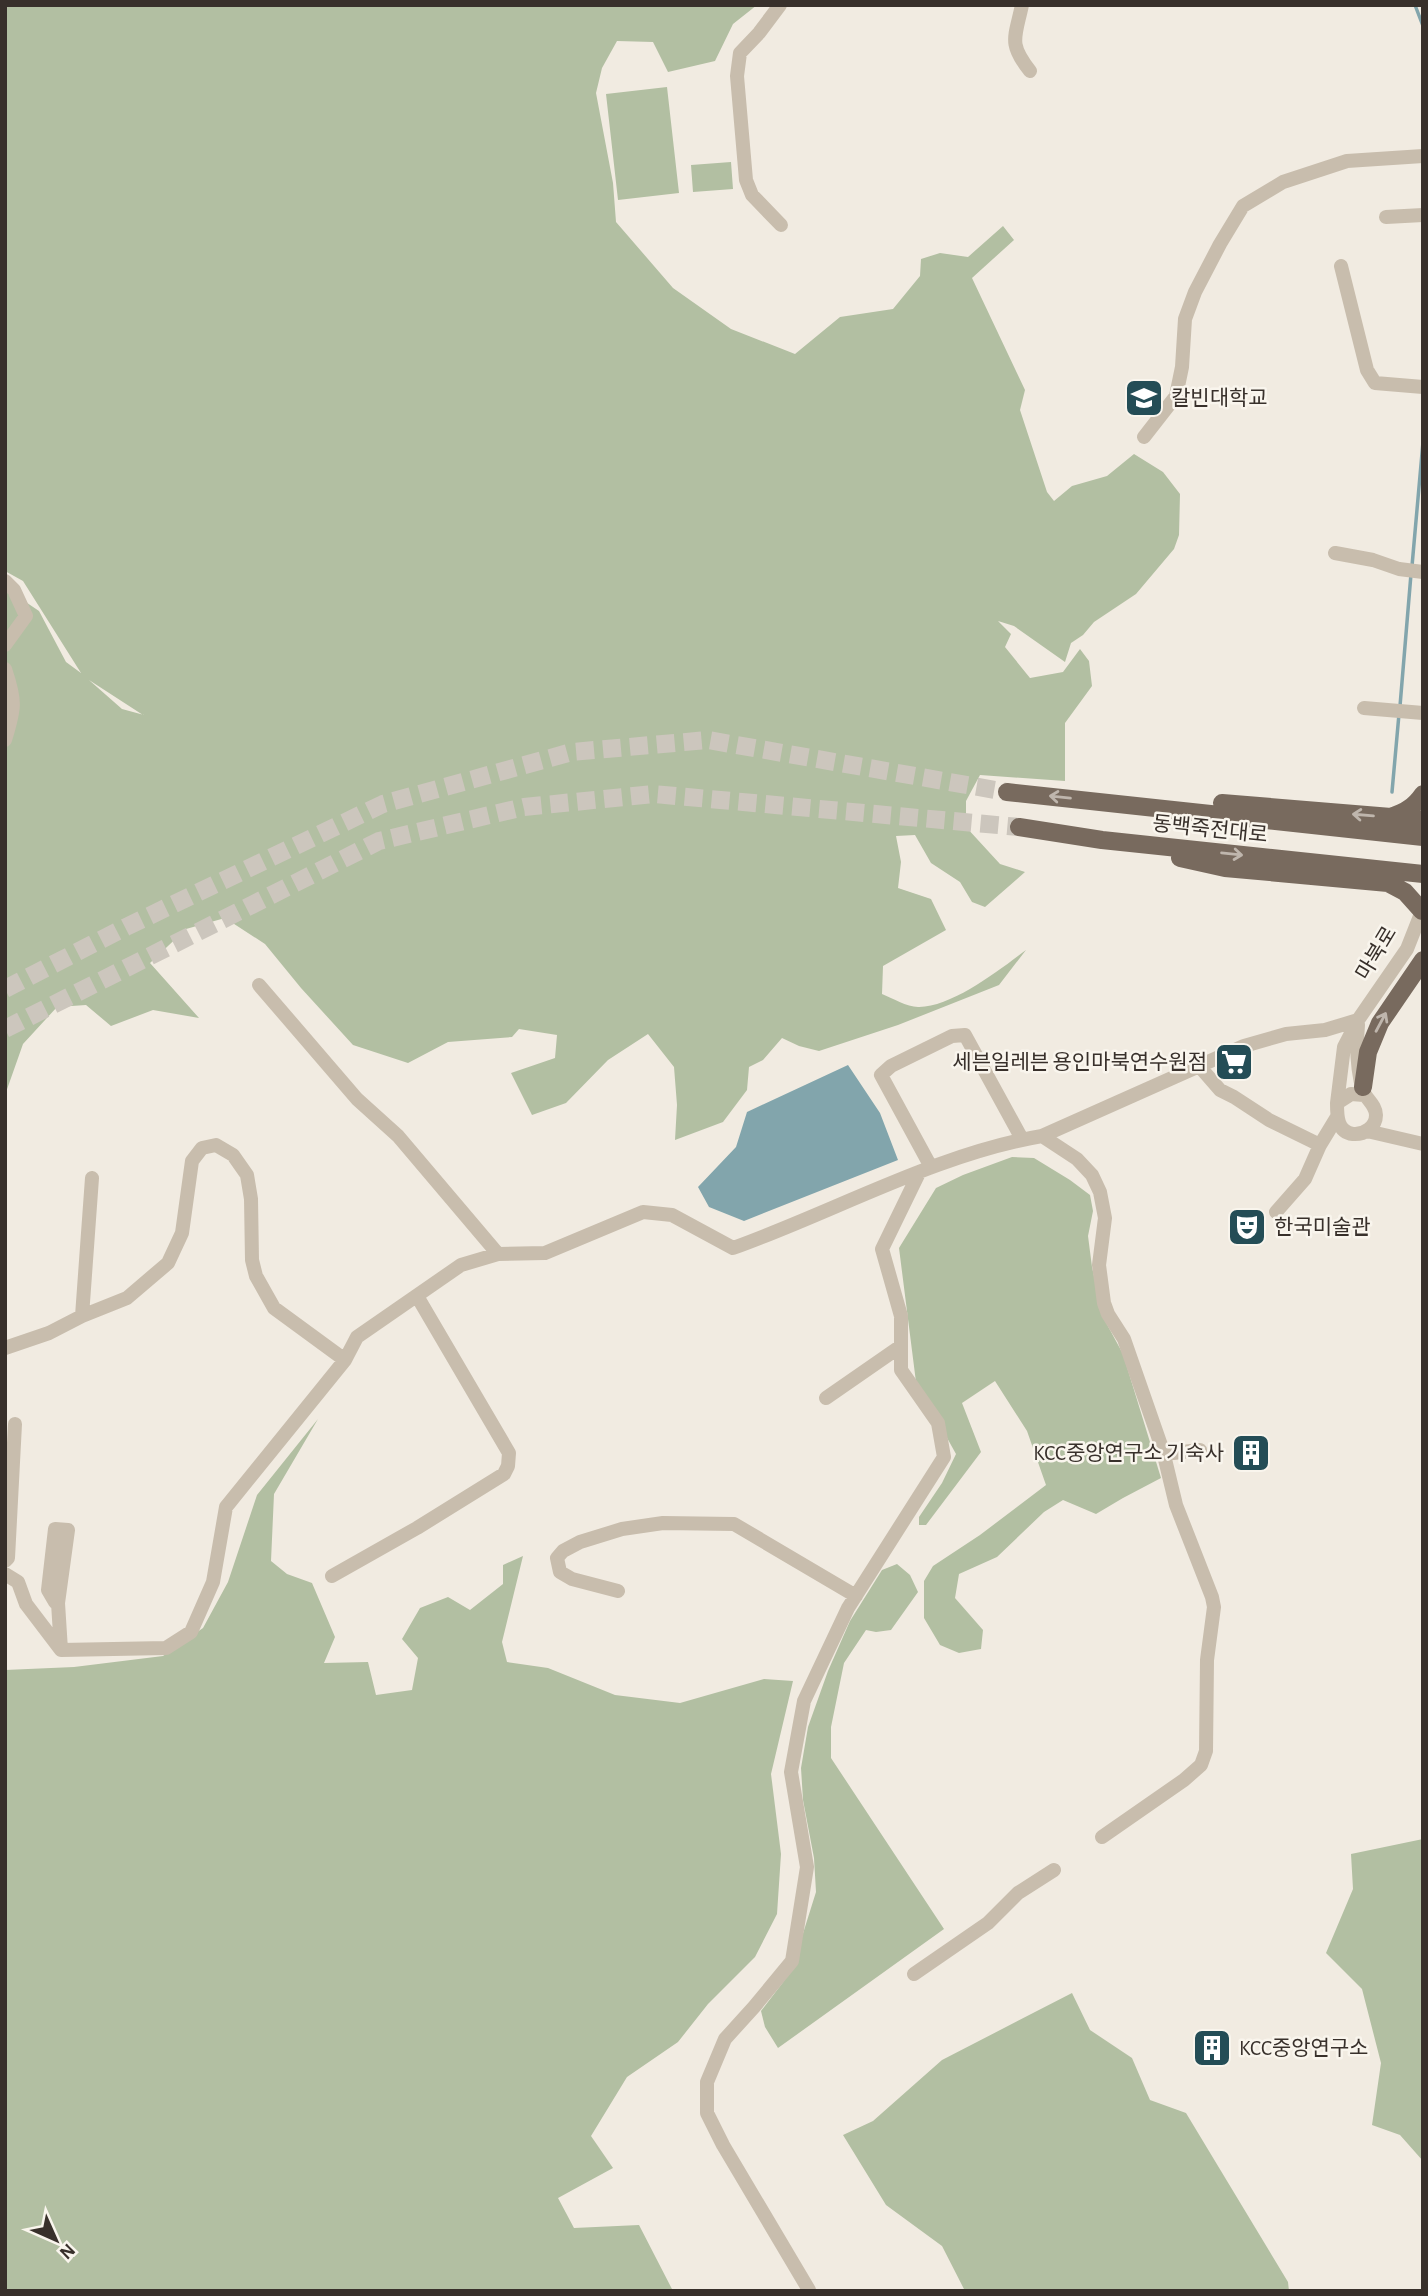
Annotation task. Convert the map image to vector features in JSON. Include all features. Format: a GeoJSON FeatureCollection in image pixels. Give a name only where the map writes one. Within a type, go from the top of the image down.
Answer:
{"type":"FeatureCollection","features":[{"type":"Feature","properties":{"kind":"main road","name":"동백죽전대로"},"geometry":{"type":"LineString","coordinates":[[1007,792],[1423,837]]}},
{"type":"Feature","properties":{"kind":"main road"},"geometry":{"type":"LineString","coordinates":[[1391,817],[1406,812],[1423,794]]}},
{"type":"Feature","properties":{"kind":"main road"},"geometry":{"type":"LineString","coordinates":[[1086,800],[1169,800],[1423,820]]}},
{"type":"Feature","properties":{"kind":"main road","name":"동백죽전대로"},"geometry":{"type":"LineString","coordinates":[[1018,827],[1393,877]]}},
{"type":"Feature","properties":{"kind":"main road"},"geometry":{"type":"LineString","coordinates":[[1393,877],[1423,874]]}},
{"type":"Feature","properties":{"kind":"main road"},"geometry":{"type":"LineString","coordinates":[[1393,877],[1423,884]]}},
{"type":"Feature","properties":{"kind":"main road"},"geometry":{"type":"LineString","coordinates":[[1393,877],[1422,911]]}},
{"type":"Feature","properties":{"kind":"main road"},"geometry":{"type":"LineString","coordinates":[[1363,1091],[1368,1052],[1380,1023],[1423,960]]}},
{"type":"Feature","properties":{"kind":"street"},"geometry":{"type":"LineString","coordinates":[[780,5],[740,53],[737,76],[746,180],[752,195],[781,225]]}},
{"type":"Feature","properties":{"kind":"street"},"geometry":{"type":"LineString","coordinates":[[1021,5],[1014,45],[1030,71]]}},
{"type":"Feature","properties":{"kind":"street"},"geometry":{"type":"LineString","coordinates":[[1144,437],[1176,396],[1182,367],[1185,319],[1195,292],[1243,206],[1283,182],[1347,161],[1423,156]]}},
{"type":"Feature","properties":{"kind":"street"},"geometry":{"type":"LineString","coordinates":[[1387,217],[1423,215]]}},
{"type":"Feature","properties":{"kind":"street"},"geometry":{"type":"LineString","coordinates":[[1341,266],[1367,370],[1375,383],[1423,387]]}},
{"type":"Feature","properties":{"kind":"street"},"geometry":{"type":"LineString","coordinates":[[1335,553],[1415,571]]}},
{"type":"Feature","properties":{"kind":"street"},"geometry":{"type":"LineString","coordinates":[[5,581],[14,590],[26,616],[5,645]]}},
{"type":"Feature","properties":{"kind":"street"},"geometry":{"type":"LineString","coordinates":[[5,669],[12,689],[14,708],[5,740]]}},
{"type":"Feature","properties":{"kind":"street"},"geometry":{"type":"LineString","coordinates":[[1364,708],[1423,713]]}},
{"type":"Feature","properties":{"kind":"street","name":"마북로"},"geometry":{"type":"LineString","coordinates":[[1337,1110],[1344,1047],[1358,1020],[1406,948],[1423,904]]}},
{"type":"Feature","properties":{"kind":"street"},"geometry":{"type":"LineString","coordinates":[[259,985],[357,1099],[398,1136],[498,1254]]}},
{"type":"Feature","properties":{"kind":"street"},"geometry":{"type":"LineString","coordinates":[[61,1650],[166,1648],[191,1632],[213,1582],[226,1507],[345,1360],[357,1337],[461,1265],[498,1254],[545,1253],[643,1212],[672,1215],[733,1248],[925,1170],[1022,1139],[1042,1136],[1244,1046],[1286,1034],[1325,1030],[1358,1020],[1356,1053],[1363,1091],[1376,1115],[1373,1125],[1367,1131],[1348,1133],[1340,1127],[1337,1110]]}},
{"type":"Feature","properties":{"kind":"street"},"geometry":{"type":"LineString","coordinates":[[925,1170],[881,1074],[891,1066],[952,1036],[965,1035],[1022,1139]]}},
{"type":"Feature","properties":{"kind":"street"},"geometry":{"type":"LineString","coordinates":[[1200,1067],[1220,1090],[1269,1120],[1320,1145]]}},
{"type":"Feature","properties":{"kind":"street"},"geometry":{"type":"LineString","coordinates":[[1276,1212],[1305,1179],[1337,1110],[1351,1094],[1363,1091]]}},
{"type":"Feature","properties":{"kind":"street"},"geometry":{"type":"LineString","coordinates":[[1367,1131],[1423,1143]]}},
{"type":"Feature","properties":{"kind":"street"},"geometry":{"type":"LineString","coordinates":[[1042,1136],[1077,1159],[1091,1174],[1100,1192],[1105,1218],[1099,1265],[1104,1303],[1124,1339],[1164,1454],[1176,1505],[1214,1607],[1207,1660],[1206,1751],[1201,1765],[1184,1780],[1102,1837]]}},
{"type":"Feature","properties":{"kind":"street"},"geometry":{"type":"LineString","coordinates":[[5,1348],[49,1333],[127,1298],[168,1263],[182,1233],[192,1161],[202,1148],[216,1145],[233,1155],[247,1175],[251,1199],[252,1260],[256,1276],[274,1308],[345,1360]]}},
{"type":"Feature","properties":{"kind":"street"},"geometry":{"type":"LineString","coordinates":[[809,2290],[723,2145],[707,2113],[707,2082],[725,2039],[792,1961],[807,1867],[791,1772],[804,1701],[848,1608],[944,1457],[938,1423],[901,1370],[901,1315],[883,1249],[925,1170]]}},
{"type":"Feature","properties":{"kind":"street"},"geometry":{"type":"LineString","coordinates":[[82,1316],[92,1178]]}},
{"type":"Feature","properties":{"kind":"street"},"geometry":{"type":"LineString","coordinates":[[332,1576],[504,1474],[508,1466],[509,1453],[417,1296]]}},
{"type":"Feature","properties":{"kind":"street"},"geometry":{"type":"LineString","coordinates":[[826,1398],[901,1346]]}},
{"type":"Feature","properties":{"kind":"street"},"geometry":{"type":"LineString","coordinates":[[5,1561],[8,1558],[15,1424]]}},
{"type":"Feature","properties":{"kind":"street"},"geometry":{"type":"LineString","coordinates":[[1164,1454],[1200,1450]]}},
{"type":"Feature","properties":{"kind":"street"},"geometry":{"type":"LineString","coordinates":[[618,1591],[572,1579],[560,1572],[557,1558],[563,1551],[580,1542],[622,1528],[663,1523],[734,1524],[856,1596]]}},
{"type":"Feature","properties":{"kind":"street"},"geometry":{"type":"LineString","coordinates":[[5,1574],[18,1582],[26,1604],[61,1650]]}},
{"type":"Feature","properties":{"kind":"street"},"geometry":{"type":"LineString","coordinates":[[58,1603],[61,1650]]}},
{"type":"Feature","properties":{"kind":"street"},"geometry":{"type":"LineString","coordinates":[[914,1974],[988,1923],[1018,1893],[1054,1870]]}},
{"type":"Feature","properties":{"kind":"green space"},"geometry":{"type":"Polygon","coordinates":[[[5,5],[757,5],[733,24],[715,61],[668,72],[653,42],[617,41],[602,68],[596,93],[613,183],[616,222],[673,288],[731,329],[795,354],[840,317],[893,309],[920,276],[921,259],[940,253],[968,257],[1003,226],[1014,240],[972,278],[1025,390],[1020,410],[1047,492],[1054,501],[1072,486],[1107,476],[1134,454],[1163,472],[1180,494],[1179,535],[1174,549],[1136,594],[1094,622],[1083,635],[1071,643],[1065,662],[1014,626],[998,621],[1011,634],[1005,647],[1030,678],[1063,672],[1080,649],[1089,661],[1092,686],[1065,723],[1065,781],[980,775],[966,801],[966,827],[1000,864],[1025,872],[985,907],[972,902],[960,882],[931,863],[915,835],[896,836],[901,862],[898,888],[931,899],[946,930],[883,966],[882,994],[909,1006],[931,1006],[975,986],[1026,950],[999,985],[898,1025],[819,1051],[782,1038],[763,1060],[749,1067],[747,1090],[723,1122],[675,1140],[677,1105],[674,1067],[648,1034],[608,1060],[566,1103],[532,1115],[511,1073],[555,1058],[557,1035],[519,1029],[512,1037],[448,1042],[408,1063],[353,1045],[265,944],[225,918],[186,929],[150,963],[199,1018],[153,1010],[111,1026],[86,1005],[57,1007],[23,1044],[5,1095],[5,588],[39,611],[66,662],[81,673],[23,581],[5,571],[5,5]],[[89,680],[122,709],[142,715],[89,680]]]}},
{"type":"Feature","properties":{"kind":"green space"},"geometry":{"type":"Polygon","coordinates":[[[667,87],[679,193],[618,200],[606,94],[667,87]]]}},
{"type":"Feature","properties":{"kind":"green space"},"geometry":{"type":"Polygon","coordinates":[[[731,162],[733,189],[693,192],[691,165],[731,162]]]}},
{"type":"Feature","properties":{"kind":"green space"},"geometry":{"type":"Polygon","coordinates":[[[1012,1157],[1034,1158],[1090,1195],[1093,1211],[1088,1236],[1103,1317],[1123,1354],[1161,1478],[1096,1514],[1063,1500],[1044,1512],[997,1557],[959,1574],[955,1598],[983,1630],[981,1649],[959,1653],[940,1645],[924,1618],[924,1581],[933,1566],[980,1535],[1046,1485],[1027,1431],[995,1381],[962,1403],[981,1452],[926,1525],[919,1525],[919,1517],[942,1483],[956,1454],[916,1382],[899,1248],[936,1188],[1012,1157]]]}},
{"type":"Feature","properties":{"kind":"green space"},"geometry":{"type":"Polygon","coordinates":[[[318,1419],[274,1494],[271,1561],[287,1574],[312,1583],[335,1637],[324,1663],[368,1662],[376,1695],[412,1690],[418,1658],[402,1639],[420,1608],[448,1597],[470,1610],[503,1584],[503,1565],[523,1556],[502,1642],[507,1662],[548,1668],[615,1695],[680,1703],[764,1679],[793,1681],[771,1774],[781,1854],[777,1914],[755,1957],[708,2004],[678,2042],[627,2077],[591,2136],[613,2168],[558,2198],[574,2228],[639,2225],[673,2291],[5,2291],[5,1670],[74,1667],[163,1656],[203,1628],[228,1582],[257,1495],[318,1419]]]}},
{"type":"Feature","properties":{"kind":"green space"},"geometry":{"type":"Polygon","coordinates":[[[897,1564],[910,1575],[918,1592],[891,1630],[866,1630],[844,1663],[831,1727],[831,1758],[944,1929],[778,2048],[765,2027],[761,2011],[784,1981],[800,1943],[816,1892],[801,1768],[808,1727],[850,1621],[882,1570],[897,1564]]]}},
{"type":"Feature","properties":{"kind":"green space"},"geometry":{"type":"Polygon","coordinates":[[[1423,1839],[1423,2161],[1400,2135],[1372,2125],[1381,2063],[1362,1989],[1326,1953],[1353,1889],[1351,1854],[1423,1839]]]}},
{"type":"Feature","properties":{"kind":"green space"},"geometry":{"type":"Polygon","coordinates":[[[1072,1993],[1090,2030],[1132,2058],[1150,2100],[1186,2113],[1288,2282],[1289,2291],[965,2291],[942,2246],[886,2205],[843,2135],[873,2121],[942,2060],[1072,1993]]]}},
{"type":"Feature","properties":{"kind":"water"},"geometry":{"type":"Polygon","coordinates":[[[848,1065],[880,1113],[898,1160],[744,1221],[709,1207],[698,1187],[736,1147],[747,1112],[848,1065]]]}},
{"type":"Feature","properties":{"kind":"waterway"},"geometry":{"type":"LineString","coordinates":[[1415,5],[1423,26]]}},
{"type":"Feature","properties":{"kind":"waterway"},"geometry":{"type":"LineString","coordinates":[[1412,566],[1423,442]]}},
{"type":"Feature","properties":{"kind":"waterway"},"geometry":{"type":"LineString","coordinates":[[1400,706],[1411,574]]}},
{"type":"Feature","properties":{"kind":"waterway"},"geometry":{"type":"LineString","coordinates":[[1392,792],[1399,714]]}},
{"type":"Feature","properties":{"kind":"tunnel"},"geometry":{"type":"LineString","coordinates":[[5,989],[126,927],[383,804],[572,752],[708,740],[1007,792]]}},
{"type":"Feature","properties":{"kind":"tunnel"},"geometry":{"type":"LineString","coordinates":[[5,1029],[379,841],[524,807],[654,794],[1019,827]]}},
{"type":"Feature","properties":{"kind":"place","name":"칼빈대학교"},"geometry":{"type":"Point","coordinates":[1144,398]}},
{"type":"Feature","properties":{"kind":"place","name":"세븐일레븐 용인마북연수원점"},"geometry":{"type":"Point","coordinates":[1234,1062]}},
{"type":"Feature","properties":{"kind":"place","name":"한국미술관"},"geometry":{"type":"Point","coordinates":[1247,1227]}},
{"type":"Feature","properties":{"kind":"place","name":"KCC중앙연구소 기숙사"},"geometry":{"type":"Point","coordinates":[1251,1453]}},
{"type":"Feature","properties":{"kind":"place","name":"KCC중앙연구소"},"geometry":{"type":"Point","coordinates":[1212,2048]}}]}
